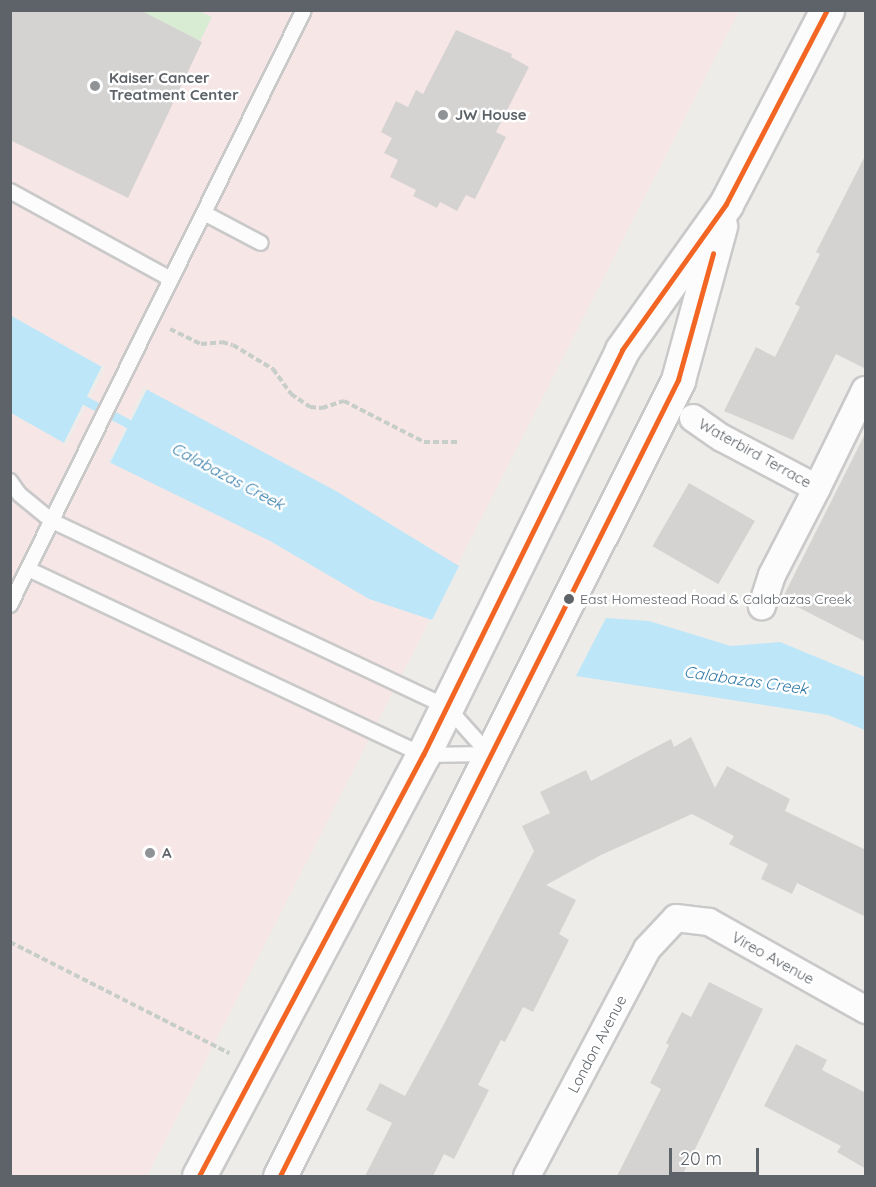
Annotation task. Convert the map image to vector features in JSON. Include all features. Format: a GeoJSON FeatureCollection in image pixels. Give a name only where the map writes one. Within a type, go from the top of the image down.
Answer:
{"type":"FeatureCollection","features":[{"type":"Feature","properties":{"kind":"main road"},"geometry":{"type":"LineString","coordinates":[[199,1176],[423,755],[622,350],[726,204],[827,10]]}},
{"type":"Feature","properties":{"kind":"main road"},"geometry":{"type":"LineString","coordinates":[[280,1176],[678,380],[726,204]]}},
{"type":"Feature","properties":{"kind":"street","name":"Waterbird Terrace"},"geometry":{"type":"LineString","coordinates":[[762,606],[772,575],[865,390]]}},
{"type":"Feature","properties":{"kind":"street","name":"Waterbird Terrace"},"geometry":{"type":"LineString","coordinates":[[693,418],[730,443],[817,488]]}},
{"type":"Feature","properties":{"kind":"street","name":"Vireo Avenue"},"geometry":{"type":"LineString","coordinates":[[676,918],[709,922],[866,1010]]}},
{"type":"Feature","properties":{"kind":"street","name":"London Avenue"},"geometry":{"type":"LineString","coordinates":[[527,1176],[647,949],[676,918]]}},
{"type":"Feature","properties":{"kind":"lane"},"geometry":{"type":"LineString","coordinates":[[10,605],[304,10]]}},
{"type":"Feature","properties":{"kind":"lane"},"geometry":{"type":"LineString","coordinates":[[10,191],[171,279]]}},
{"type":"Feature","properties":{"kind":"lane"},"geometry":{"type":"LineString","coordinates":[[204,213],[261,243]]}},
{"type":"Feature","properties":{"kind":"lane"},"geometry":{"type":"LineString","coordinates":[[10,481],[19,494],[52,521],[447,707],[489,754]]}},
{"type":"Feature","properties":{"kind":"lane"},"geometry":{"type":"LineString","coordinates":[[28,569],[423,755],[489,754]]}},
{"type":"Feature","properties":{"kind":"path"},"geometry":{"type":"LineString","coordinates":[[169,328],[201,344],[222,342],[233,345],[273,369],[291,394],[310,407],[322,408],[344,400],[424,442],[460,442]]}},
{"type":"Feature","properties":{"kind":"path"},"geometry":{"type":"LineString","coordinates":[[10,942],[256,1067]]}},
{"type":"Feature","properties":{"kind":"shaded area"},"geometry":{"type":"Polygon","coordinates":[[[10,11],[739,11],[147,1176],[11,1176],[10,11]]]}},
{"type":"Feature","properties":{"kind":"green space"},"geometry":{"type":"Polygon","coordinates":[[[140,11],[199,11],[212,17],[200,41],[140,11]]]}},
{"type":"Feature","properties":{"kind":"water"},"geometry":{"type":"Polygon","coordinates":[[[10,315],[102,367],[64,443],[11,413],[10,315]]]}},
{"type":"Feature","properties":{"kind":"water"},"geometry":{"type":"Polygon","coordinates":[[[146,389],[336,491],[459,566],[432,620],[369,599],[270,541],[109,462],[146,389]]]}},
{"type":"Feature","properties":{"kind":"water"},"geometry":{"type":"Polygon","coordinates":[[[606,618],[649,621],[731,646],[780,642],[865,677],[865,730],[828,715],[576,676],[606,618]]]}},
{"type":"Feature","properties":{"kind":"pier"},"geometry":{"type":"Polygon","coordinates":[[[103,364],[105,368],[67,444],[63,445],[103,364]]]}},
{"type":"Feature","properties":{"kind":"pier"},"geometry":{"type":"Polygon","coordinates":[[[148,387],[109,465],[108,465],[143,388],[148,387]]]}},
{"type":"Feature","properties":{"kind":"building","name":"Kaiser Cancer Treatment Center"},"geometry":{"type":"Polygon","coordinates":[[[10,10],[140,10],[202,42],[128,198],[10,140],[10,10]]]}},
{"type":"Feature","properties":{"kind":"building","name":"JW House"},"geometry":{"type":"Polygon","coordinates":[[[456,30],[512,54],[511,57],[529,67],[496,132],[506,137],[475,199],[466,195],[457,211],[440,202],[437,208],[413,196],[416,190],[390,177],[398,160],[384,153],[392,138],[381,132],[396,101],[408,107],[416,90],[423,94],[456,30]]]}},
{"type":"Feature","properties":{"kind":"building"},"geometry":{"type":"Polygon","coordinates":[[[866,154],[866,369],[836,354],[793,440],[724,411],[756,347],[775,357],[800,307],[795,304],[820,254],[816,252],[866,154]]]}},
{"type":"Feature","properties":{"kind":"building"},"geometry":{"type":"Polygon","coordinates":[[[866,432],[866,642],[782,599],[866,432]]]}},
{"type":"Feature","properties":{"kind":"building"},"geometry":{"type":"Polygon","coordinates":[[[689,483],[755,521],[718,584],[652,546],[689,483]]]}},
{"type":"Feature","properties":{"kind":"building"},"geometry":{"type":"Polygon","coordinates":[[[691,737],[715,788],[727,766],[790,799],[785,811],[866,850],[866,917],[797,883],[792,894],[761,879],[768,864],[729,844],[734,836],[692,814],[601,855],[546,885],[576,900],[559,934],[569,940],[533,1012],[523,1007],[505,1042],[501,1040],[478,1085],[489,1090],[454,1159],[444,1154],[433,1176],[365,1176],[392,1123],[366,1110],[380,1083],[405,1096],[534,851],[522,826],[550,813],[540,792],[586,770],[591,781],[671,739],[674,747],[691,737]]]}},
{"type":"Feature","properties":{"kind":"building"},"geometry":{"type":"Polygon","coordinates":[[[709,982],[763,1009],[682,1176],[617,1176],[661,1089],[650,1083],[669,1045],[666,1043],[682,1012],[691,1017],[709,982]]]}},
{"type":"Feature","properties":{"kind":"building"},"geometry":{"type":"Polygon","coordinates":[[[796,1044],[827,1060],[822,1070],[866,1093],[866,1169],[837,1152],[841,1146],[764,1106],[796,1044]]]}},
{"type":"Feature","properties":{"kind":"waterway","name":"Calabazas Creek"},"geometry":{"type":"LineString","coordinates":[[75,395],[140,430]]}},
{"type":"Feature","properties":{"kind":"transit line"},"geometry":{"type":"LineString","coordinates":[[199,1176],[423,755],[622,350],[726,204],[827,10]]}},
{"type":"Feature","properties":{"kind":"transit line"},"geometry":{"type":"LineString","coordinates":[[280,1176],[678,380],[713,254]]}},
{"type":"Feature","properties":{"kind":"place","name":"Kaiser Cancer Treatment Center"},"geometry":{"type":"Point","coordinates":[95,86]}},
{"type":"Feature","properties":{"kind":"place","name":"JW House"},"geometry":{"type":"Point","coordinates":[443,115]}},
{"type":"Feature","properties":{"kind":"place","name":"East Homestead Road & Calabazas Creek"},"geometry":{"type":"Point","coordinates":[569,599]}},
{"type":"Feature","properties":{"kind":"place","name":"A"},"geometry":{"type":"Point","coordinates":[150,853]}}]}
